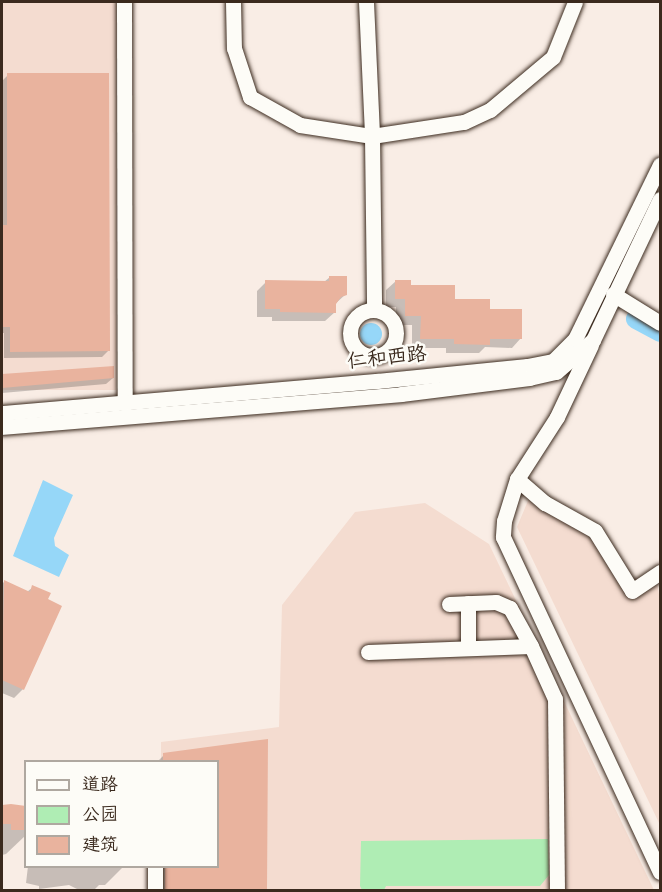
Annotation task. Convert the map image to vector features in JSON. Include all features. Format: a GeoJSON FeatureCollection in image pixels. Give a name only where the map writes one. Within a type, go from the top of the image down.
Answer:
{"type":"FeatureCollection","features":[{"type":"Feature","properties":{"kind":"street"},"geometry":{"type":"LineString","coordinates":[[124,2],[125,404]]}},
{"type":"Feature","properties":{"kind":"street"},"geometry":{"type":"LineString","coordinates":[[233,2],[234,48],[250,97],[300,125],[372,136],[464,122],[490,110],[553,57],[575,2]]}},
{"type":"Feature","properties":{"kind":"street"},"geometry":{"type":"LineString","coordinates":[[366,2],[372,136],[374,310]]}},
{"type":"Feature","properties":{"kind":"street","name":"仁和西路"},"geometry":{"type":"LineString","coordinates":[[2,414],[377,381],[399,386],[553,361],[575,339],[660,165]]}},
{"type":"Feature","properties":{"kind":"street","name":"仁和西路"},"geometry":{"type":"LineString","coordinates":[[2,427],[556,372],[593,340],[660,199]]}},
{"type":"Feature","properties":{"kind":"street"},"geometry":{"type":"LineString","coordinates":[[613,294],[660,323]]}},
{"type":"Feature","properties":{"kind":"street"},"geometry":{"type":"LineString","coordinates":[[374,310],[387,315],[396,327],[396,334],[392,348],[373,356],[357,350],[350,336],[350,328],[358,315],[374,310]]}},
{"type":"Feature","properties":{"kind":"street"},"geometry":{"type":"LineString","coordinates":[[593,340],[557,417],[517,479],[504,520],[502,537],[660,872]]}},
{"type":"Feature","properties":{"kind":"street"},"geometry":{"type":"LineString","coordinates":[[373,356],[377,381]]}},
{"type":"Feature","properties":{"kind":"street"},"geometry":{"type":"LineString","coordinates":[[517,479],[545,503],[595,531],[632,591],[660,572]]}},
{"type":"Feature","properties":{"kind":"street"},"geometry":{"type":"LineString","coordinates":[[449,604],[496,602],[510,608],[531,646],[555,699],[557,891]]}},
{"type":"Feature","properties":{"kind":"street"},"geometry":{"type":"LineString","coordinates":[[468,603],[468,648]]}},
{"type":"Feature","properties":{"kind":"street"},"geometry":{"type":"LineString","coordinates":[[368,652],[531,646]]}},
{"type":"Feature","properties":{"kind":"street"},"geometry":{"type":"LineString","coordinates":[[155,868],[155,891]]}},
{"type":"Feature","properties":{"kind":"shaded area"},"geometry":{"type":"Polygon","coordinates":[[[2,2],[116,2],[116,390],[2,390],[2,2]]]}},
{"type":"Feature","properties":{"kind":"shaded area"},"geometry":{"type":"Polygon","coordinates":[[[530,496],[594,541],[632,598],[657,582],[660,600],[660,825],[517,527],[530,496]]]}},
{"type":"Feature","properties":{"kind":"shaded area"},"geometry":{"type":"Polygon","coordinates":[[[425,503],[489,544],[654,890],[158,890],[158,868],[219,868],[219,760],[161,760],[161,742],[279,727],[282,605],[355,512],[425,503]]]}},
{"type":"Feature","properties":{"kind":"green space"},"geometry":{"type":"Polygon","coordinates":[[[548,839],[549,875],[540,886],[386,886],[384,890],[362,890],[360,886],[361,841],[548,839]]]}},
{"type":"Feature","properties":{"kind":"water"},"geometry":{"type":"Polygon","coordinates":[[[371,323],[379,326],[382,334],[379,342],[371,345],[363,342],[360,334],[363,326],[371,323]]]}},
{"type":"Feature","properties":{"kind":"water"},"geometry":{"type":"Polygon","coordinates":[[[43,480],[73,495],[54,538],[55,546],[69,555],[59,577],[13,556],[43,480]]]}},
{"type":"Feature","properties":{"kind":"building"},"geometry":{"type":"Polygon","coordinates":[[[7,73],[109,73],[110,351],[10,352],[10,327],[2,327],[2,225],[7,225],[7,73]]]}},
{"type":"Feature","properties":{"kind":"building"},"geometry":{"type":"Polygon","coordinates":[[[329,276],[347,276],[347,295],[341,297],[336,304],[336,313],[280,312],[280,309],[265,309],[265,280],[329,281],[329,276]]]}},
{"type":"Feature","properties":{"kind":"building"},"geometry":{"type":"Polygon","coordinates":[[[395,280],[411,280],[411,285],[455,285],[455,299],[490,299],[490,309],[522,309],[522,339],[490,339],[490,345],[454,344],[454,339],[420,339],[421,316],[405,316],[405,299],[395,299],[395,280]]]}},
{"type":"Feature","properties":{"kind":"building"},"geometry":{"type":"Polygon","coordinates":[[[114,366],[114,378],[2,388],[2,374],[114,366]]]}},
{"type":"Feature","properties":{"kind":"building"},"geometry":{"type":"Polygon","coordinates":[[[4,580],[30,592],[32,585],[51,593],[48,599],[62,606],[24,690],[2,680],[4,580]]]}},
{"type":"Feature","properties":{"kind":"building"},"geometry":{"type":"Polygon","coordinates":[[[268,739],[267,891],[165,891],[165,868],[219,868],[219,760],[163,760],[163,753],[268,739]]]}},
{"type":"Feature","properties":{"kind":"building"},"geometry":{"type":"Polygon","coordinates":[[[2,805],[24,806],[24,830],[11,830],[11,824],[2,824],[2,805]]]}},
{"type":"Feature","properties":{"kind":"waterway"},"geometry":{"type":"LineString","coordinates":[[636,319],[660,332]]}}]}
